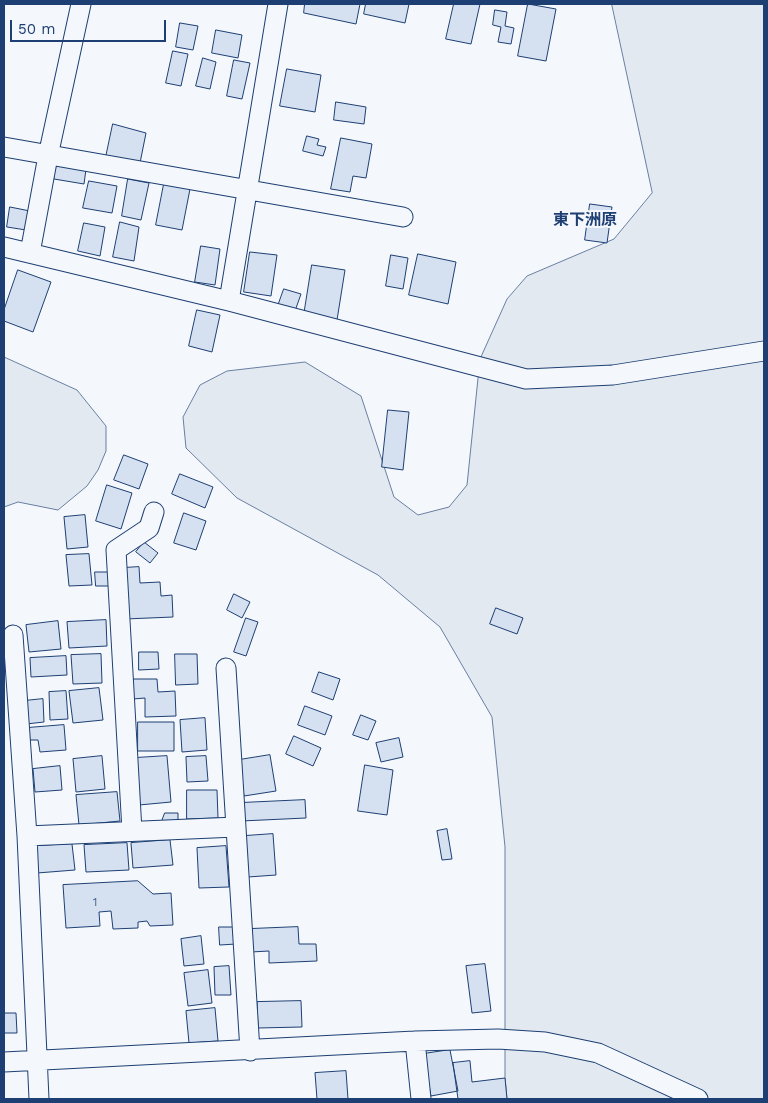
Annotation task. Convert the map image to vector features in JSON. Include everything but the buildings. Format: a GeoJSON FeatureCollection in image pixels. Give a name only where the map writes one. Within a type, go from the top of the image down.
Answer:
{"type":"FeatureCollection","features":[{"type":"Feature","properties":{"kind":"street"},"geometry":{"type":"LineString","coordinates":[[30,254],[48,156],[81,4]]}},
{"type":"Feature","properties":{"kind":"street"},"geometry":{"type":"LineString","coordinates":[[229,301],[278,4]]}},
{"type":"Feature","properties":{"kind":"street"},"geometry":{"type":"LineString","coordinates":[[4,147],[402,217]]}},
{"type":"Feature","properties":{"kind":"street"},"geometry":{"type":"LineString","coordinates":[[4,247],[229,301],[526,379],[613,375],[764,351]]}},
{"type":"Feature","properties":{"kind":"street"},"geometry":{"type":"LineString","coordinates":[[132,831],[116,550],[148,528],[154,512]]}},
{"type":"Feature","properties":{"kind":"street"},"geometry":{"type":"LineString","coordinates":[[13,635],[27,836],[39,1099]]}},
{"type":"Feature","properties":{"kind":"street"},"geometry":{"type":"LineString","coordinates":[[226,668],[250,1050]]}},
{"type":"Feature","properties":{"kind":"street"},"geometry":{"type":"LineString","coordinates":[[27,836],[236,827]]}},
{"type":"Feature","properties":{"kind":"street"},"geometry":{"type":"LineString","coordinates":[[4,1062],[415,1041],[498,1039],[545,1042],[598,1053],[698,1099]]}},
{"type":"Feature","properties":{"kind":"street"},"geometry":{"type":"LineString","coordinates":[[415,1041],[421,1099]]}},
{"type":"Feature","properties":{"kind":"shaded area"},"geometry":{"type":"Polygon","coordinates":[[[612,4],[764,4],[764,1099],[507,1099],[505,1078],[505,847],[492,717],[440,627],[378,575],[237,498],[186,448],[183,417],[200,385],[227,371],[305,362],[361,396],[394,497],[418,515],[449,507],[467,485],[480,359],[507,299],[527,276],[614,239],[652,193],[612,4]]]}},
{"type":"Feature","properties":{"kind":"shaded area"},"geometry":{"type":"Polygon","coordinates":[[[4,357],[77,390],[106,426],[106,451],[98,470],[87,486],[58,510],[18,502],[4,507],[4,357]]]}},
{"type":"Feature","properties":{"kind":"district","name":"東下洲原"},"geometry":{"type":"Point","coordinates":[585,220]}}]}
